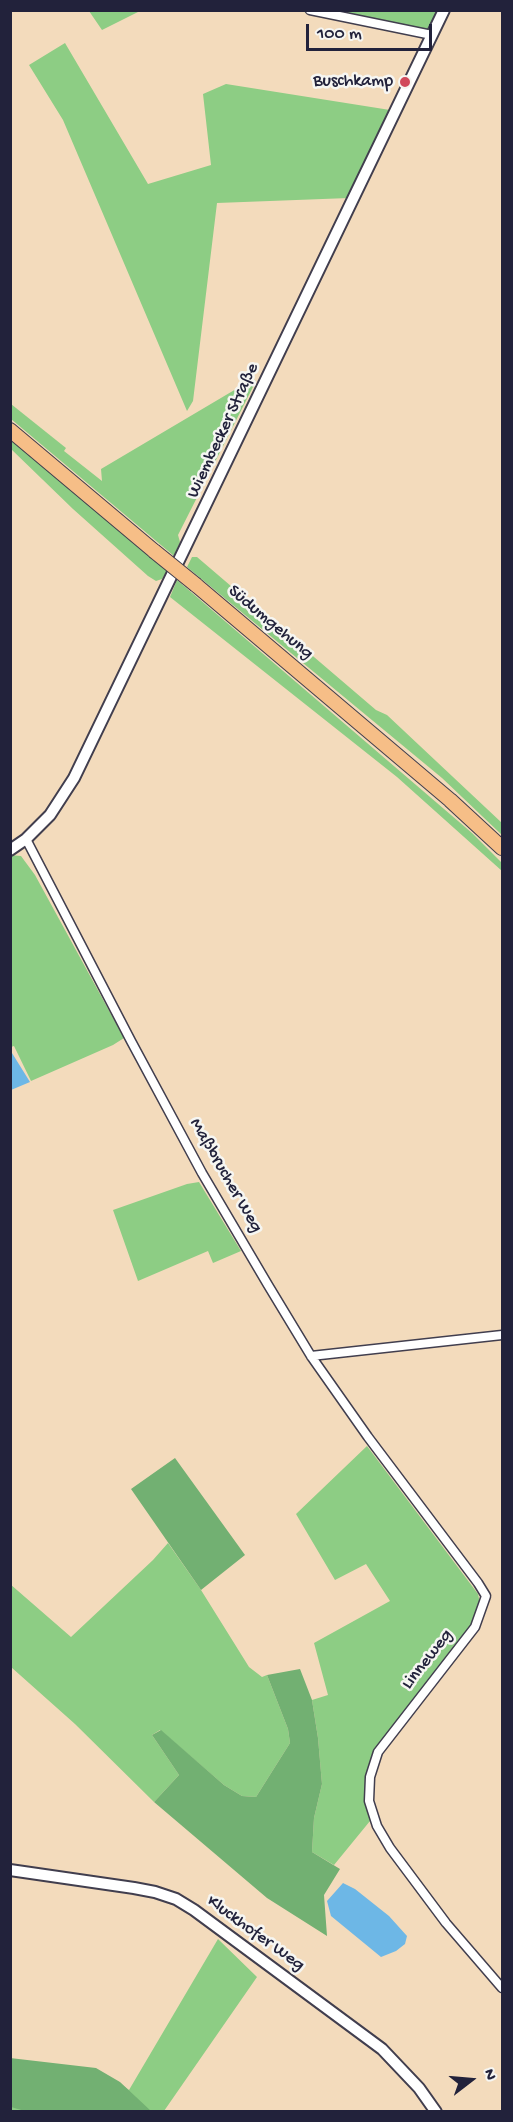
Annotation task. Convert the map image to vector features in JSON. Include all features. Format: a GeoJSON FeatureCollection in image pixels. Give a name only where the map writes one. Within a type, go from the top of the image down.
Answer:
{"type":"FeatureCollection","features":[{"type":"Feature","properties":{"kind":"main road","name":"Südumgehung"},"geometry":{"type":"LineString","coordinates":[[10,429],[450,800],[502,848]]}},
{"type":"Feature","properties":{"kind":"street"},"geometry":{"type":"LineString","coordinates":[[310,10],[432,36]]}},
{"type":"Feature","properties":{"kind":"street","name":"Wiembecker Straße"},"geometry":{"type":"LineString","coordinates":[[10,850],[26,839],[50,815],[74,778],[444,10]]}},
{"type":"Feature","properties":{"kind":"street","name":"Maßbrucher Weg"},"geometry":{"type":"LineString","coordinates":[[26,839],[202,1173],[311,1356]]}},
{"type":"Feature","properties":{"kind":"street"},"geometry":{"type":"LineString","coordinates":[[311,1356],[502,1335]]}},
{"type":"Feature","properties":{"kind":"street","name":"Linneweg"},"geometry":{"type":"LineString","coordinates":[[311,1356],[486,1596],[475,1628],[378,1752],[370,1777],[369,1801],[376,1826],[390,1848],[446,1923],[502,1988]]}},
{"type":"Feature","properties":{"kind":"street","name":"Kluckhofer Weg"},"geometry":{"type":"LineString","coordinates":[[10,1870],[135,1888],[176,1899],[382,2049],[419,2088],[436,2112]]}},
{"type":"Feature","properties":{"kind":"green space"},"geometry":{"type":"Polygon","coordinates":[[[89,11],[140,11],[102,30],[89,11]]]}},
{"type":"Feature","properties":{"kind":"green space"},"geometry":{"type":"Polygon","coordinates":[[[299,11],[439,11],[426,38],[299,11]]]}},
{"type":"Feature","properties":{"kind":"green space"},"geometry":{"type":"Polygon","coordinates":[[[65,43],[148,184],[211,165],[203,94],[226,84],[390,110],[349,198],[217,203],[193,401],[187,411],[63,120],[29,65],[65,43]]]}},
{"type":"Feature","properties":{"kind":"green space"},"geometry":{"type":"Polygon","coordinates":[[[253,379],[256,381],[178,535],[180,542],[174,556],[11,419],[11,404],[66,448],[64,451],[102,481],[101,469],[253,379]]]}},
{"type":"Feature","properties":{"kind":"green space"},"geometry":{"type":"Polygon","coordinates":[[[10,438],[167,571],[162,579],[156,581],[148,576],[73,509],[11,449],[10,438]]]}},
{"type":"Feature","properties":{"kind":"green space"},"geometry":{"type":"Polygon","coordinates":[[[192,557],[197,557],[376,710],[387,715],[502,823],[502,835],[442,778],[187,567],[192,557]]]}},
{"type":"Feature","properties":{"kind":"green space"},"geometry":{"type":"Polygon","coordinates":[[[177,580],[472,833],[502,863],[502,871],[397,777],[170,597],[177,580]]]}},
{"type":"Feature","properties":{"kind":"green space"},"geometry":{"type":"Polygon","coordinates":[[[10,855],[21,856],[35,875],[124,1038],[31,1081],[14,1046],[11,1047],[10,855]]]}},
{"type":"Feature","properties":{"kind":"green space"},"geometry":{"type":"Polygon","coordinates":[[[199,1182],[241,1251],[213,1263],[208,1251],[138,1281],[113,1210],[187,1184],[199,1182]]]}},
{"type":"Feature","properties":{"kind":"green space"},"geometry":{"type":"Polygon","coordinates":[[[367,1446],[478,1594],[480,1603],[476,1617],[464,1638],[375,1752],[367,1771],[364,1797],[370,1821],[334,1865],[312,1852],[314,1818],[322,1784],[312,1700],[328,1695],[314,1643],[390,1601],[366,1564],[335,1580],[296,1514],[367,1446]]]}},
{"type":"Feature","properties":{"kind":"green space"},"geometry":{"type":"Polygon","coordinates":[[[175,1458],[245,1555],[201,1590],[131,1489],[175,1458]]]}},
{"type":"Feature","properties":{"kind":"green space"},"geometry":{"type":"Polygon","coordinates":[[[168,1543],[201,1590],[249,1667],[262,1677],[267,1675],[288,1729],[290,1743],[256,1797],[242,1796],[224,1785],[160,1730],[152,1735],[179,1775],[154,1802],[75,1724],[11,1667],[10,1584],[71,1637],[168,1543]]]}},
{"type":"Feature","properties":{"kind":"green space"},"geometry":{"type":"Polygon","coordinates":[[[300,1669],[312,1700],[322,1784],[314,1818],[312,1852],[340,1869],[324,1895],[327,1936],[267,1898],[154,1802],[179,1775],[152,1735],[161,1730],[224,1785],[242,1796],[256,1797],[290,1743],[288,1729],[267,1675],[300,1669]]]}},
{"type":"Feature","properties":{"kind":"green space"},"geometry":{"type":"Polygon","coordinates":[[[218,1939],[257,1977],[164,2111],[11,2111],[10,2062],[118,2082],[129,2090],[218,1939]]]}},
{"type":"Feature","properties":{"kind":"green space"},"geometry":{"type":"Polygon","coordinates":[[[10,2058],[96,2068],[120,2082],[151,2111],[28,2112],[11,2107],[10,2058]]]}},
{"type":"Feature","properties":{"kind":"water"},"geometry":{"type":"Polygon","coordinates":[[[12,1053],[30,1082],[11,1090],[10,1054],[12,1053]]]}},
{"type":"Feature","properties":{"kind":"water"},"geometry":{"type":"Polygon","coordinates":[[[343,1883],[355,1889],[389,1916],[407,1936],[405,1944],[396,1951],[381,1957],[331,1916],[327,1901],[343,1883]]]}},
{"type":"Feature","properties":{"kind":"place","name":"Buschkamp"},"geometry":{"type":"Point","coordinates":[405,82]}}]}
